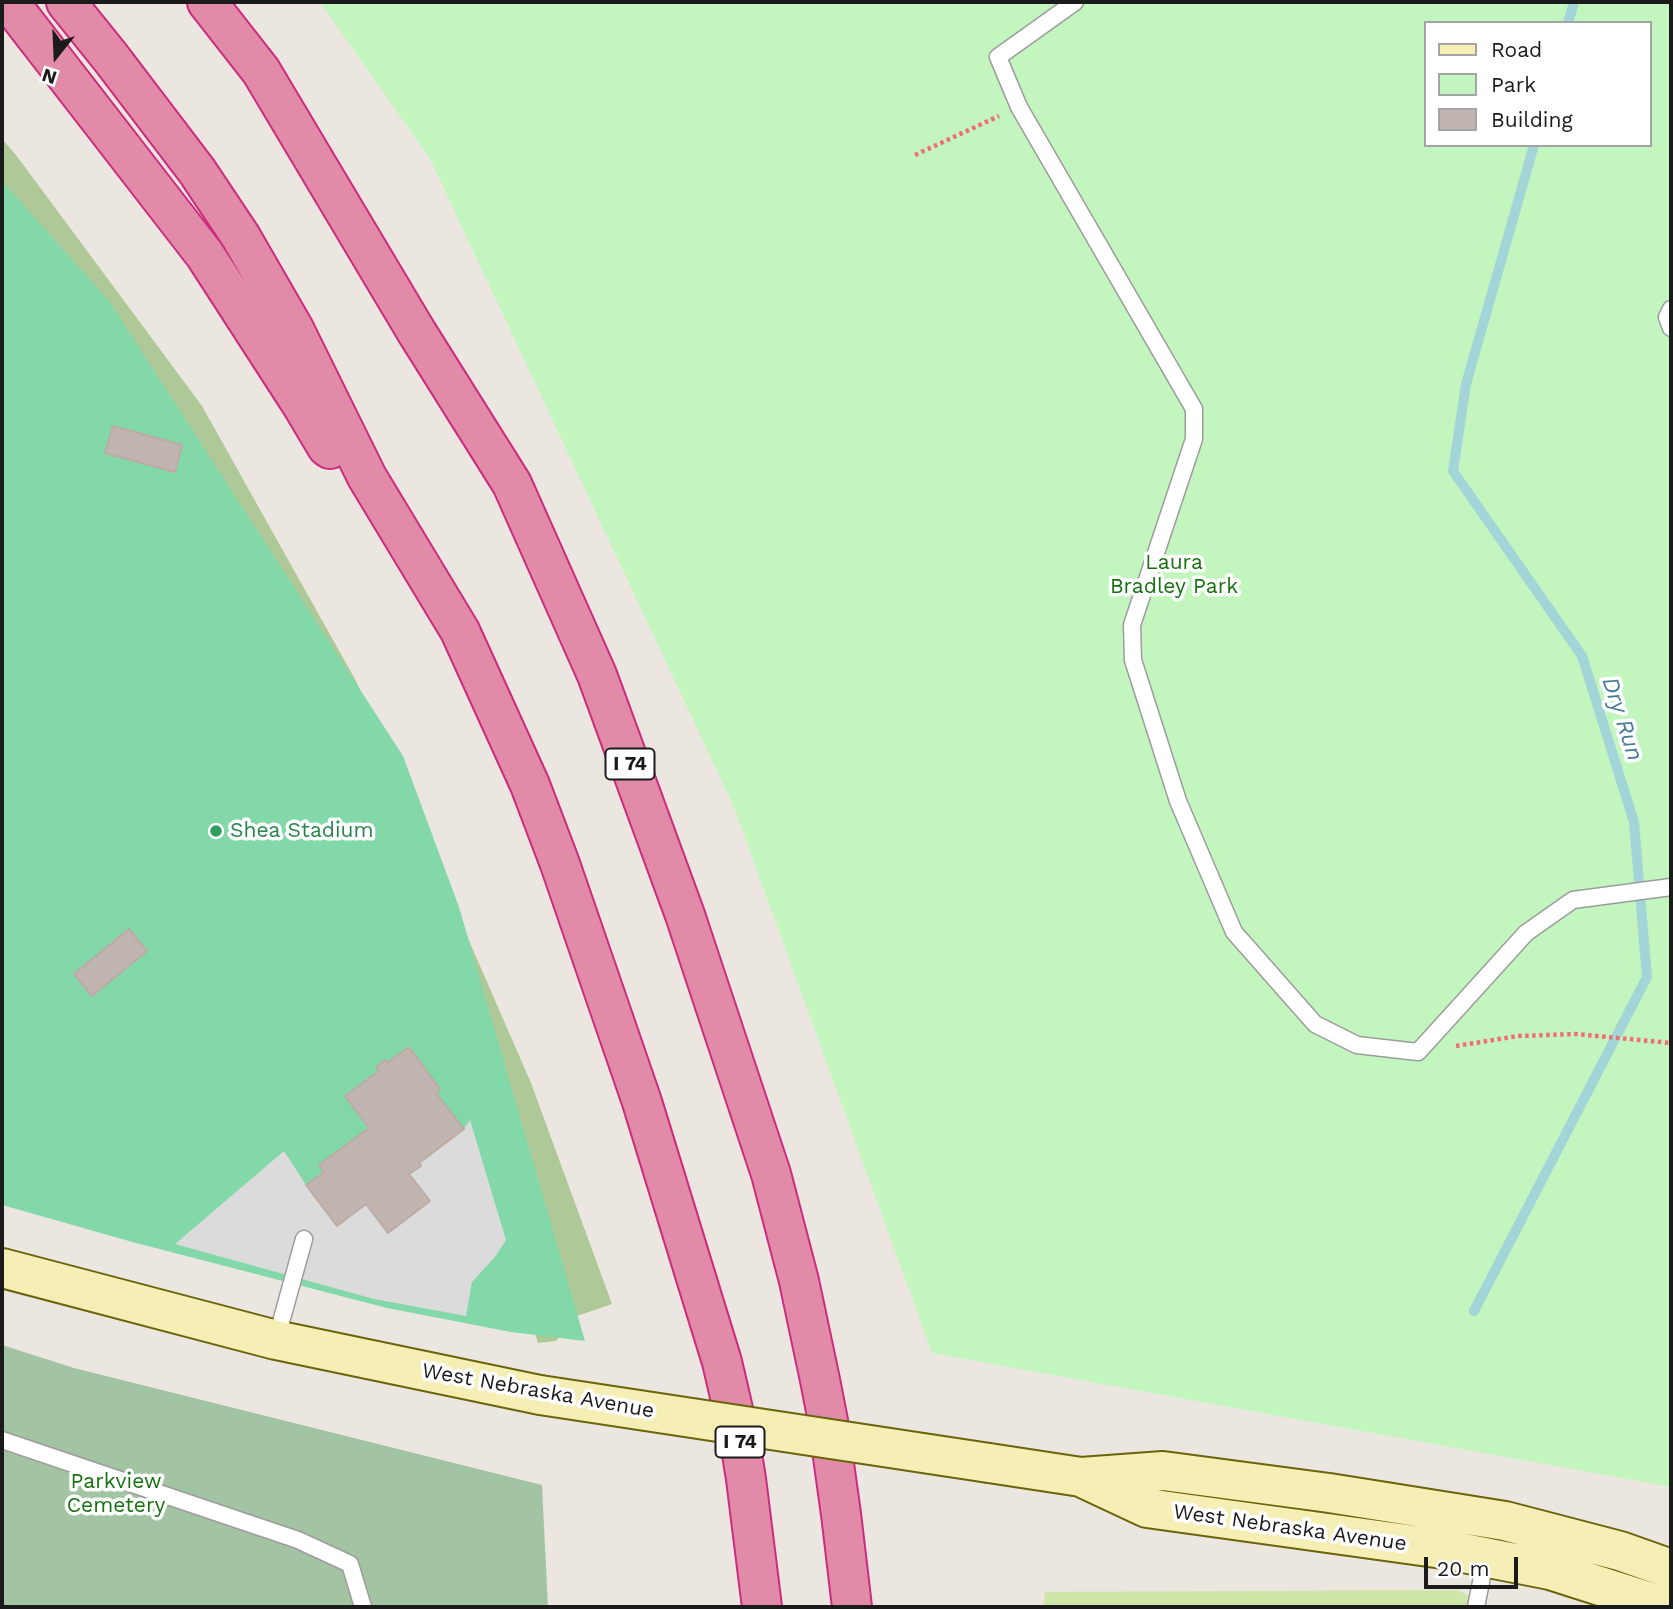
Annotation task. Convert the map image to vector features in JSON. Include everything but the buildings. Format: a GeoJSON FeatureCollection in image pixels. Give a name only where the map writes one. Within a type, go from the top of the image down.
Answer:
{"type":"FeatureCollection","features":[{"type":"Feature","properties":{"kind":"highway"},"geometry":{"type":"LineString","coordinates":[[9,2],[205,255],[303,405],[327,447],[368,477]]}},
{"type":"Feature","properties":{"kind":"highway","name":"I 74"},"geometry":{"type":"LineString","coordinates":[[66,2],[197,171],[224,211],[294,329],[368,477],[460,631],[516,753],[560,864],[642,1102],[722,1362],[739,1435],[762,1607]]}},
{"type":"Feature","properties":{"kind":"highway","name":"I 74"},"geometry":{"type":"LineString","coordinates":[[207,2],[261,71],[409,319],[512,484],[611,710],[685,915],[771,1174],[799,1281],[822,1394],[852,1607]]}},
{"type":"Feature","properties":{"kind":"highway"},"geometry":{"type":"LineString","coordinates":[[232,2],[261,71]]}},
{"type":"Feature","properties":{"kind":"main road","name":"West Nebraska Avenue"},"geometry":{"type":"LineString","coordinates":[[2,1268],[276,1340],[540,1395],[1081,1477],[1163,1471],[1329,1493],[1505,1521],[1620,1551],[1671,1569]]}},
{"type":"Feature","properties":{"kind":"main road","name":"West Nebraska Avenue"},"geometry":{"type":"LineString","coordinates":[[1081,1477],[1146,1508],[1486,1557],[1550,1570],[1666,1607]]}},
{"type":"Feature","properties":{"kind":"lane"},"geometry":{"type":"LineString","coordinates":[[1075,2],[998,57],[1018,107],[1194,409],[1194,439],[1132,625],[1133,660],[1178,800],[1234,932],[1315,1024],[1357,1045],[1418,1052],[1526,933],[1573,900],[1671,887]]}},
{"type":"Feature","properties":{"kind":"lane"},"geometry":{"type":"LineString","coordinates":[[1671,309],[1667,317],[1671,328]]}},
{"type":"Feature","properties":{"kind":"lane"},"geometry":{"type":"LineString","coordinates":[[276,1340],[304,1239]]}},
{"type":"Feature","properties":{"kind":"lane"},"geometry":{"type":"LineString","coordinates":[[2,1440],[298,1540],[350,1564],[363,1607]]}},
{"type":"Feature","properties":{"kind":"lane"},"geometry":{"type":"LineString","coordinates":[[1476,1607],[1486,1557]]}},
{"type":"Feature","properties":{"kind":"path"},"geometry":{"type":"LineString","coordinates":[[914,155],[1018,107]]}},
{"type":"Feature","properties":{"kind":"path"},"geometry":{"type":"LineString","coordinates":[[1418,1052],[1518,1036],[1576,1034],[1671,1043]]}},
{"type":"Feature","properties":{"kind":"green space","name":"Laura Bradley Park"},"geometry":{"type":"Polygon","coordinates":[[[320,2],[1671,2],[1671,1487],[932,1353],[734,807],[430,159],[320,2]]]}},
{"type":"Feature","properties":{"kind":"green space"},"geometry":{"type":"Polygon","coordinates":[[[2,139],[202,406],[356,681],[531,1083],[612,1304],[577,1316],[556,1341],[538,1343],[506,1240],[2,367],[2,139]]]}},
{"type":"Feature","properties":{"kind":"green space","name":"Shea Stadium"},"geometry":{"type":"Polygon","coordinates":[[[2,181],[109,301],[403,756],[459,907],[585,1341],[511,1332],[387,1308],[2,1205],[2,181]]]}},
{"type":"Feature","properties":{"kind":"green space","name":"Parkview Cemetery"},"geometry":{"type":"Polygon","coordinates":[[[2,1345],[74,1368],[542,1485],[548,1607],[2,1607],[2,1345]]]}},
{"type":"Feature","properties":{"kind":"green space"},"geometry":{"type":"Polygon","coordinates":[[[1457,1590],[1491,1607],[1043,1607],[1045,1592],[1457,1590]]]}},
{"type":"Feature","properties":{"kind":"shaded area"},"geometry":{"type":"Polygon","coordinates":[[[470,1120],[506,1240],[495,1257],[472,1282],[466,1316],[374,1299],[175,1244],[284,1151],[337,1226],[366,1204],[429,1201],[409,1174],[421,1166],[419,1163],[464,1129],[470,1120]]]}},
{"type":"Feature","properties":{"kind":"waterway","name":"Dry Run"},"geometry":{"type":"LineString","coordinates":[[1569,21],[1574,2]]}},
{"type":"Feature","properties":{"kind":"waterway","name":"Dry Run"},"geometry":{"type":"LineString","coordinates":[[1474,1311],[1647,977],[1634,822],[1582,656],[1453,471],[1466,384],[1533,147]]}},
{"type":"Feature","properties":{"kind":"place","name":"Shea Stadium"},"geometry":{"type":"Point","coordinates":[216,831]}}]}
